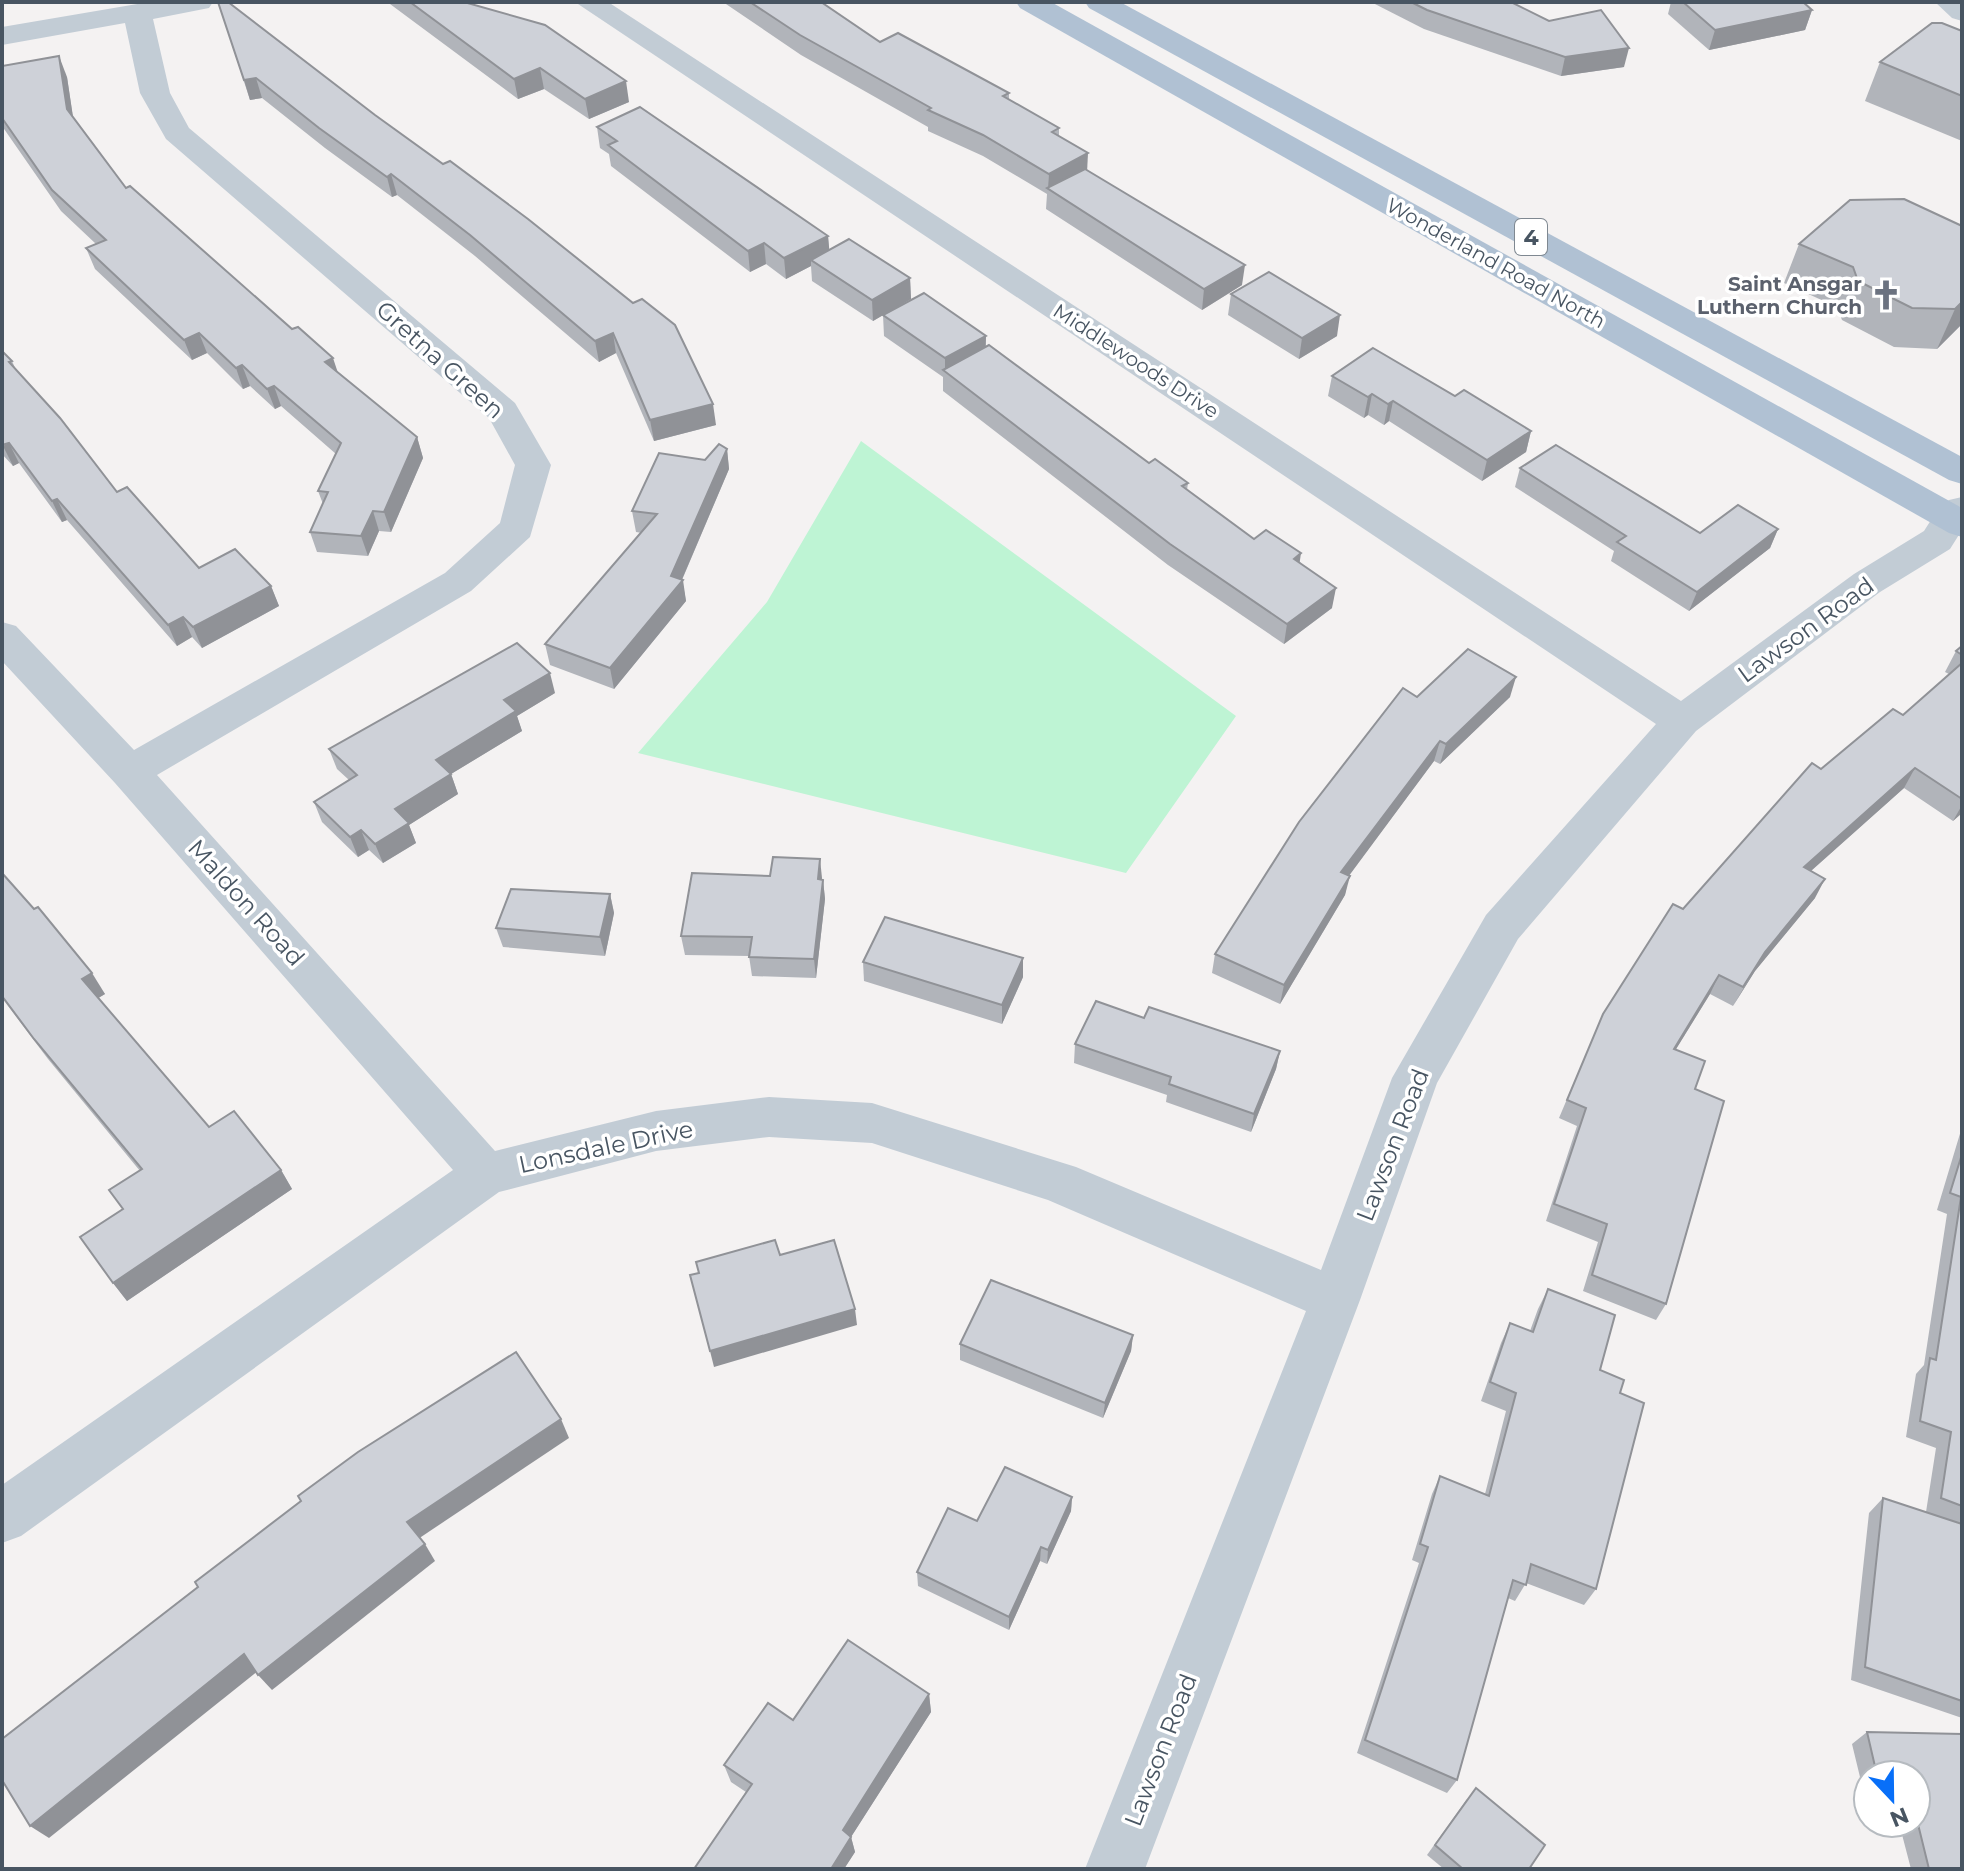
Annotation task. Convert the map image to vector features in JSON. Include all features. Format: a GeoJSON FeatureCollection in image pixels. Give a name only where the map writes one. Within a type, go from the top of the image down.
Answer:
{"type":"FeatureCollection","features":[{"type":"Feature","properties":{"kind":"main road","name":"Wonderland Road North"},"geometry":{"type":"LineString","coordinates":[[1030,2],[1958,517]]}},
{"type":"Feature","properties":{"kind":"main road","name":"Wonderland Road North"},"geometry":{"type":"LineString","coordinates":[[1099,2],[1962,472]]}},
{"type":"Feature","properties":{"kind":"street"},"geometry":{"type":"LineString","coordinates":[[2,36],[199,2]]}},
{"type":"Feature","properties":{"kind":"street","name":"Middlewoods Drive"},"geometry":{"type":"LineString","coordinates":[[589,2],[1682,721]]}},
{"type":"Feature","properties":{"kind":"street"},"geometry":{"type":"LineString","coordinates":[[1949,2],[1962,12]]}},
{"type":"Feature","properties":{"kind":"street","name":"Gretna Green"},"geometry":{"type":"LineString","coordinates":[[130,772],[458,582],[517,528],[533,465],[503,411],[177,133],[155,93],[137,13]]}},
{"type":"Feature","properties":{"kind":"street","name":"Lawson Road"},"geometry":{"type":"LineString","coordinates":[[1115,1869],[1335,1300],[1415,1078],[1502,927],[1682,721],[1867,583],[1937,540],[1958,517]]}},
{"type":"Feature","properties":{"kind":"street","name":"Maldon Road"},"geometry":{"type":"LineString","coordinates":[[2,636],[130,772],[486,1174]]}},
{"type":"Feature","properties":{"kind":"street","name":"Lonsdale Drive"},"geometry":{"type":"LineString","coordinates":[[2,1517],[486,1174],[656,1131],[769,1117],[872,1123],[1059,1182],[1335,1300]]}},
{"type":"Feature","properties":{"kind":"green space"},"geometry":{"type":"Polygon","coordinates":[[[861,441],[1236,716],[1126,873],[638,753],[767,602],[861,441]]]}},
{"type":"Feature","properties":{"kind":"building"},"geometry":{"type":"Polygon","coordinates":[[[218,2],[228,2],[443,164],[450,161],[633,303],[642,299],[675,325],[713,404],[650,420],[613,333],[595,341],[470,235],[391,174],[387,177],[256,78],[244,80],[218,2]]]}},
{"type":"Feature","properties":{"kind":"building"},"geometry":{"type":"Polygon","coordinates":[[[410,2],[464,2],[545,25],[626,81],[585,99],[540,68],[514,79],[410,2]]]}},
{"type":"Feature","properties":{"kind":"building"},"geometry":{"type":"Polygon","coordinates":[[[750,2],[821,2],[880,42],[898,33],[1009,93],[1003,96],[1059,128],[1052,132],[1088,153],[1049,174],[983,135],[928,110],[931,108],[800,35],[750,2]]]}},
{"type":"Feature","properties":{"kind":"building"},"geometry":{"type":"Polygon","coordinates":[[[1411,2],[1511,2],[1549,21],[1601,10],[1629,48],[1565,57],[1411,2]]]}},
{"type":"Feature","properties":{"kind":"building"},"geometry":{"type":"Polygon","coordinates":[[[1683,2],[1803,2],[1812,10],[1715,30],[1683,2]]]}},
{"type":"Feature","properties":{"kind":"building"},"geometry":{"type":"Polygon","coordinates":[[[1932,23],[1942,23],[1962,31],[1962,96],[1880,62],[1932,23]]]}},
{"type":"Feature","properties":{"kind":"building"},"geometry":{"type":"Polygon","coordinates":[[[59,56],[67,109],[126,188],[130,186],[292,329],[298,327],[333,358],[325,362],[417,437],[384,512],[373,511],[361,536],[310,532],[328,492],[318,491],[341,443],[274,386],[267,389],[242,365],[236,368],[199,333],[184,340],[86,248],[106,240],[52,190],[2,118],[2,66],[59,56]]]}},
{"type":"Feature","properties":{"kind":"building"},"geometry":{"type":"Polygon","coordinates":[[[640,107],[828,236],[784,258],[764,243],[748,251],[608,145],[617,141],[597,127],[640,107]]]}},
{"type":"Feature","properties":{"kind":"building"},"geometry":{"type":"Polygon","coordinates":[[[1085,169],[1245,265],[1204,289],[1047,188],[1085,169]]]}},
{"type":"Feature","properties":{"kind":"building"},"geometry":{"type":"Polygon","coordinates":[[[1904,199],[1962,226],[1962,302],[1955,309],[1912,308],[1858,281],[1853,267],[1799,244],[1850,200],[1904,199]]]}},
{"type":"Feature","properties":{"kind":"building"},"geometry":{"type":"Polygon","coordinates":[[[849,239],[910,278],[872,300],[811,260],[849,239]]]}},
{"type":"Feature","properties":{"kind":"building"},"geometry":{"type":"Polygon","coordinates":[[[1269,272],[1340,315],[1302,338],[1231,294],[1269,272]]]}},
{"type":"Feature","properties":{"kind":"building"},"geometry":{"type":"Polygon","coordinates":[[[924,293],[986,336],[945,358],[883,315],[924,293]]]}},
{"type":"Feature","properties":{"kind":"building"},"geometry":{"type":"Polygon","coordinates":[[[989,345],[1149,463],[1155,459],[1188,483],[1182,486],[1254,539],[1266,530],[1301,553],[1294,559],[1336,588],[1287,624],[1170,544],[943,370],[989,345]]]}},
{"type":"Feature","properties":{"kind":"building"},"geometry":{"type":"Polygon","coordinates":[[[1373,348],[1455,396],[1464,390],[1531,431],[1487,460],[1393,401],[1388,404],[1372,394],[1368,397],[1332,376],[1373,348]]]}},
{"type":"Feature","properties":{"kind":"building"},"geometry":{"type":"Polygon","coordinates":[[[2,351],[60,418],[117,492],[127,487],[199,568],[235,549],[271,586],[193,627],[183,617],[168,625],[57,499],[52,501],[9,443],[2,445],[2,351]]]}},
{"type":"Feature","properties":{"kind":"building"},"geometry":{"type":"Polygon","coordinates":[[[719,444],[727,449],[671,576],[683,580],[610,668],[545,644],[657,514],[632,511],[659,453],[705,460],[719,444]]]}},
{"type":"Feature","properties":{"kind":"building"},"geometry":{"type":"Polygon","coordinates":[[[1556,445],[1700,533],[1738,505],[1778,529],[1697,592],[1617,542],[1626,536],[1520,468],[1556,445]]]}},
{"type":"Feature","properties":{"kind":"building"},"geometry":{"type":"Polygon","coordinates":[[[517,643],[550,673],[504,700],[516,711],[436,760],[451,774],[395,809],[409,823],[375,844],[361,830],[350,837],[314,802],[357,775],[329,749],[517,643]]]}},
{"type":"Feature","properties":{"kind":"building"},"geometry":{"type":"Polygon","coordinates":[[[1468,649],[1516,677],[1446,744],[1440,741],[1341,872],[1350,876],[1284,985],[1215,954],[1299,822],[1403,688],[1417,697],[1468,649]]]}},
{"type":"Feature","properties":{"kind":"building"},"geometry":{"type":"Polygon","coordinates":[[[1962,663],[1962,799],[1915,768],[1804,867],[1825,879],[1765,952],[1743,987],[1719,975],[1674,1049],[1705,1061],[1695,1089],[1724,1101],[1666,1304],[1592,1275],[1607,1224],[1554,1204],[1586,1108],[1567,1100],[1603,1014],[1673,904],[1683,909],[1812,763],[1821,769],[1893,709],[1903,715],[1962,663]]]}},
{"type":"Feature","properties":{"kind":"building"},"geometry":{"type":"Polygon","coordinates":[[[773,857],[820,859],[818,879],[823,880],[814,959],[749,957],[752,937],[681,936],[692,873],[770,876],[773,857]]]}},
{"type":"Feature","properties":{"kind":"building"},"geometry":{"type":"Polygon","coordinates":[[[2,873],[34,909],[38,907],[92,973],[82,979],[209,1127],[234,1111],[281,1170],[113,1283],[80,1237],[123,1209],[109,1190],[142,1169],[2,996],[2,873]]]}},
{"type":"Feature","properties":{"kind":"building"},"geometry":{"type":"Polygon","coordinates":[[[511,889],[610,894],[600,937],[496,928],[511,889]]]}},
{"type":"Feature","properties":{"kind":"building"},"geometry":{"type":"Polygon","coordinates":[[[885,917],[1023,958],[1002,1005],[863,962],[885,917]]]}},
{"type":"Feature","properties":{"kind":"building"},"geometry":{"type":"Polygon","coordinates":[[[1096,1001],[1144,1018],[1149,1007],[1280,1051],[1254,1114],[1169,1084],[1171,1077],[1075,1044],[1096,1001]]]}},
{"type":"Feature","properties":{"kind":"building"},"geometry":{"type":"Polygon","coordinates":[[[1962,1154],[1962,1506],[1941,1498],[1951,1432],[1920,1421],[1930,1358],[1936,1360],[1961,1197],[1950,1193],[1962,1154]]]}},
{"type":"Feature","properties":{"kind":"building"},"geometry":{"type":"Polygon","coordinates":[[[775,1240],[780,1255],[834,1240],[855,1309],[710,1351],[690,1275],[699,1273],[696,1262],[775,1240]]]}},
{"type":"Feature","properties":{"kind":"building"},"geometry":{"type":"Polygon","coordinates":[[[991,1280],[1133,1335],[1105,1403],[960,1344],[991,1280]]]}},
{"type":"Feature","properties":{"kind":"building"},"geometry":{"type":"Polygon","coordinates":[[[1548,1289],[1615,1315],[1600,1370],[1624,1380],[1620,1393],[1644,1403],[1596,1589],[1531,1564],[1526,1585],[1513,1580],[1457,1780],[1365,1740],[1428,1547],[1420,1544],[1440,1476],[1489,1496],[1516,1393],[1490,1382],[1510,1323],[1533,1332],[1548,1289]]]}},
{"type":"Feature","properties":{"kind":"building"},"geometry":{"type":"Polygon","coordinates":[[[516,1352],[561,1419],[407,1522],[425,1544],[258,1675],[244,1654],[30,1826],[2,1780],[2,1739],[198,1587],[195,1582],[301,1501],[298,1496],[358,1452],[516,1352]]]}},
{"type":"Feature","properties":{"kind":"building"},"geometry":{"type":"Polygon","coordinates":[[[1005,1467],[1072,1497],[1048,1550],[1041,1547],[1009,1617],[917,1572],[948,1508],[977,1521],[1005,1467]]]}},
{"type":"Feature","properties":{"kind":"building"},"geometry":{"type":"Polygon","coordinates":[[[1883,1498],[1962,1524],[1962,1701],[1865,1667],[1883,1498]]]}},
{"type":"Feature","properties":{"kind":"building"},"geometry":{"type":"Polygon","coordinates":[[[848,1640],[929,1694],[843,1830],[851,1837],[831,1869],[694,1869],[752,1784],[724,1765],[768,1703],[793,1720],[848,1640]]]}},
{"type":"Feature","properties":{"kind":"building"},"geometry":{"type":"Polygon","coordinates":[[[1867,1732],[1962,1734],[1962,1869],[1929,1869],[1922,1839],[1932,1839],[1932,1759],[1873,1759],[1867,1732]]]}},
{"type":"Feature","properties":{"kind":"building"},"geometry":{"type":"Polygon","coordinates":[[[1476,1788],[1545,1845],[1529,1869],[1463,1869],[1435,1845],[1476,1788]]]}},
{"type":"Feature","properties":{"kind":"place","name":"Saint Ansgar Luthern Church"},"geometry":{"type":"Point","coordinates":[1886,295]}}]}
